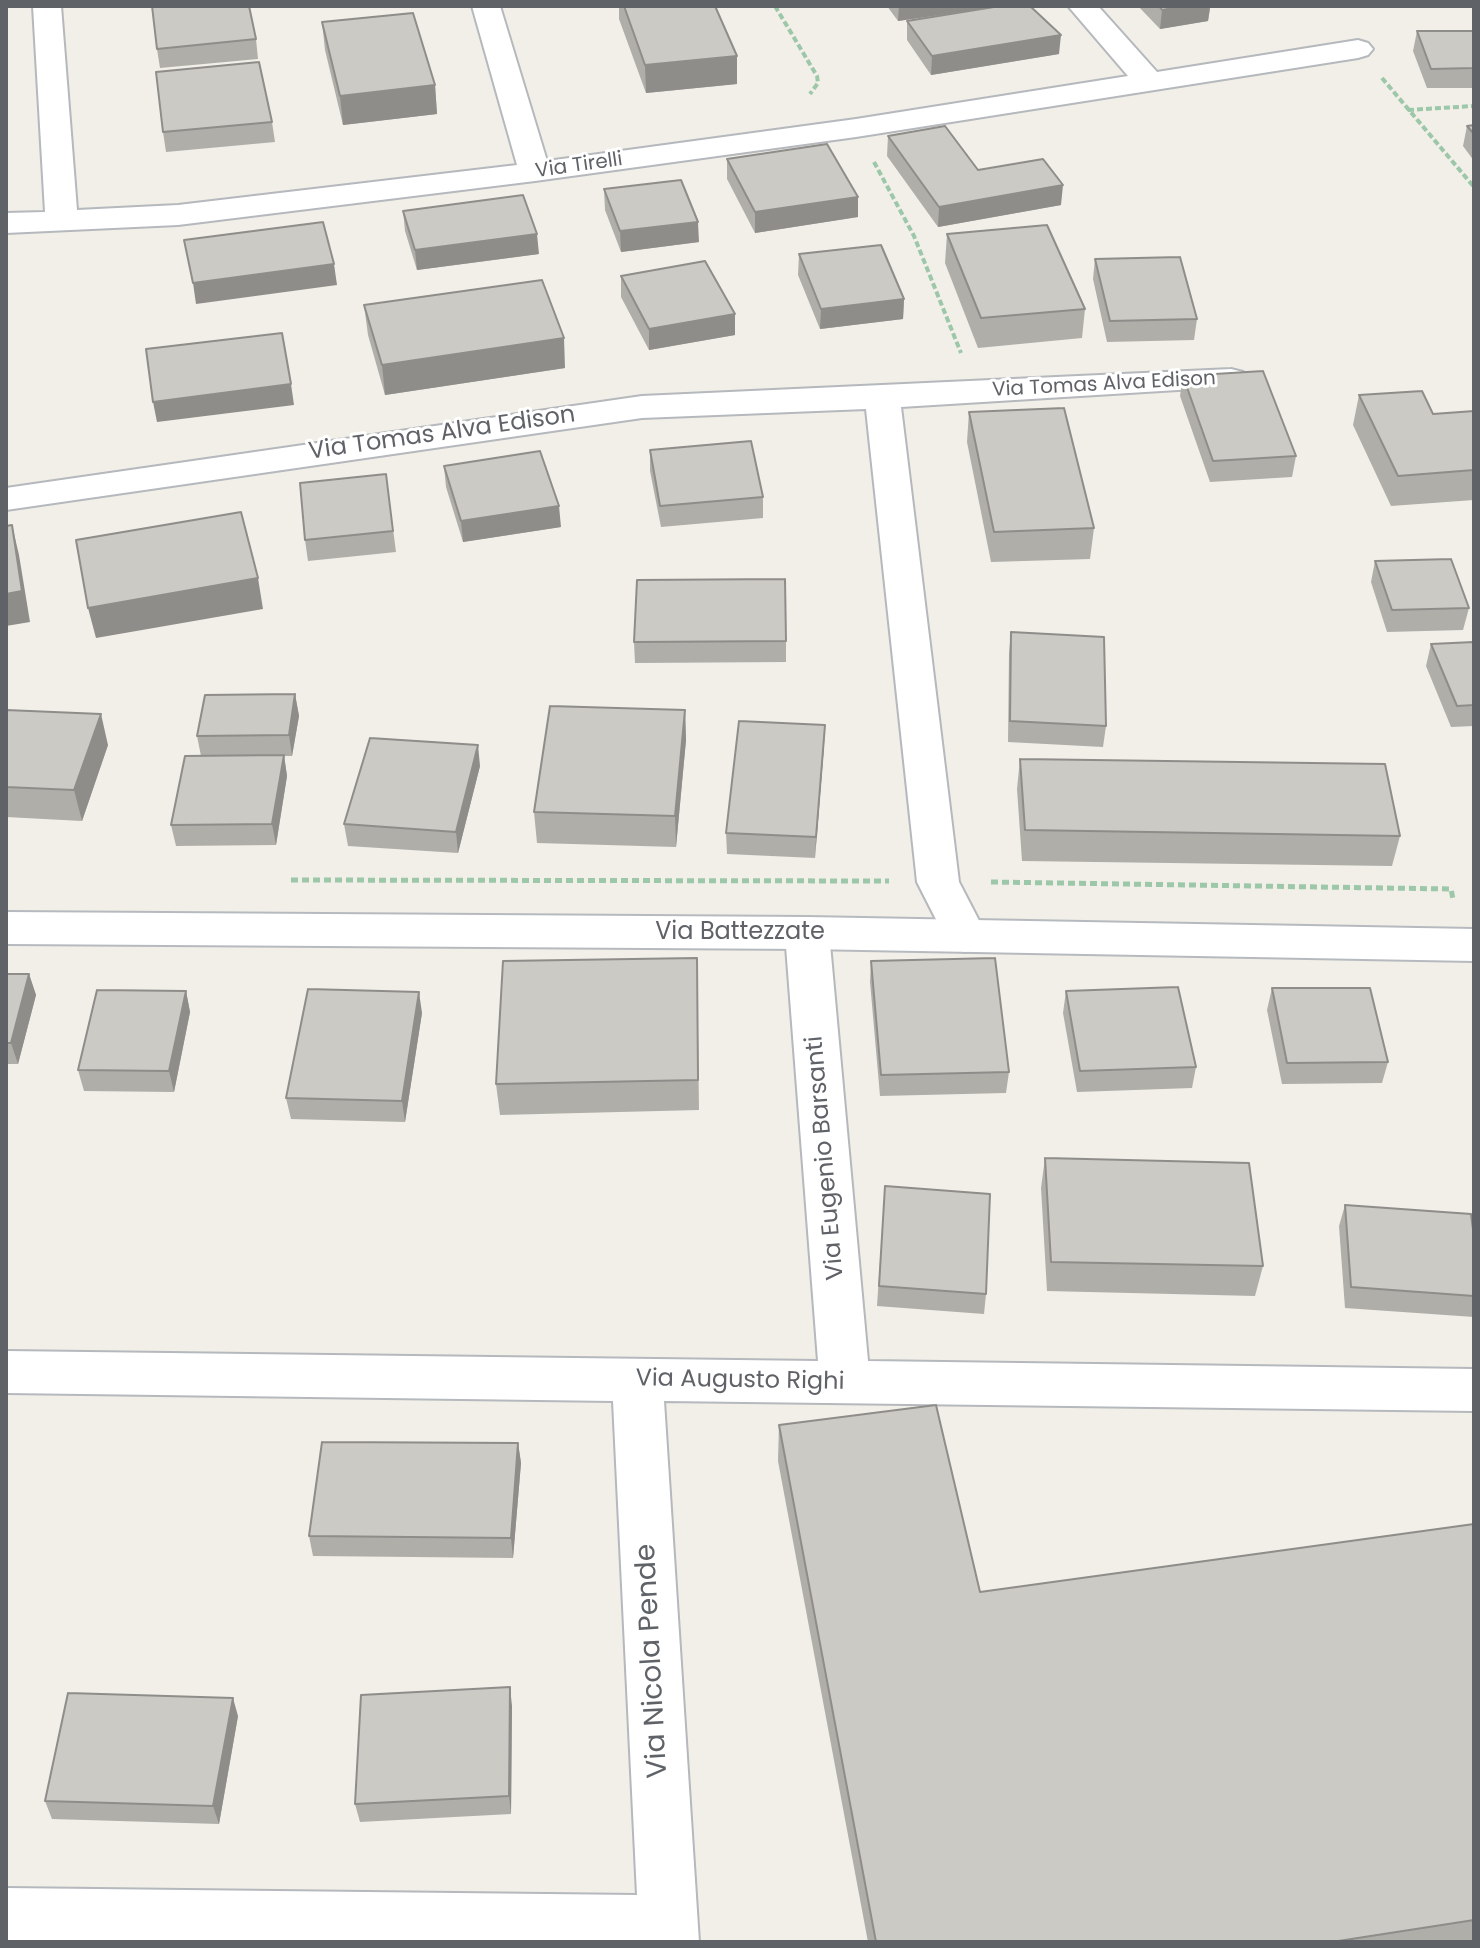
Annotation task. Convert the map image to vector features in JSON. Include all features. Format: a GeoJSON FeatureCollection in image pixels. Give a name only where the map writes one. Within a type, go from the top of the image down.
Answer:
{"type":"FeatureCollection","features":[{"type":"Feature","properties":{"kind":"street"},"geometry":{"type":"LineString","coordinates":[[47,6],[62,222]]}},
{"type":"Feature","properties":{"kind":"street"},"geometry":{"type":"LineString","coordinates":[[486,6],[535,172]]}},
{"type":"Feature","properties":{"kind":"street"},"geometry":{"type":"LineString","coordinates":[[1082,6],[1149,81]]}},
{"type":"Feature","properties":{"kind":"street","name":"Via Tirelli"},"geometry":{"type":"LineString","coordinates":[[6,223],[178,215],[535,172],[856,128],[1358,49]]}},
{"type":"Feature","properties":{"kind":"street","name":"Via Tomas Alva Edison"},"geometry":{"type":"LineString","coordinates":[[6,499],[642,407],[882,398],[1231,379]]}},
{"type":"Feature","properties":{"kind":"street"},"geometry":{"type":"LineString","coordinates":[[882,398],[938,882],[965,936]]}},
{"type":"Feature","properties":{"kind":"street","name":"Via Battezzate"},"geometry":{"type":"LineString","coordinates":[[6,928],[807,933],[1474,945]]}},
{"type":"Feature","properties":{"kind":"street","name":"Via Eugenio Barsanti"},"geometry":{"type":"LineString","coordinates":[[807,933],[845,1382]]}},
{"type":"Feature","properties":{"kind":"street","name":"Via Augusto Righi"},"geometry":{"type":"LineString","coordinates":[[6,1372],[1474,1390]]}},
{"type":"Feature","properties":{"kind":"street","name":"Via Nicola Pende"},"geometry":{"type":"LineString","coordinates":[[637,1379],[669,1933]]}},
{"type":"Feature","properties":{"kind":"street"},"geometry":{"type":"LineString","coordinates":[[6,1917],[669,1933]]}},
{"type":"Feature","properties":{"kind":"path"},"geometry":{"type":"LineString","coordinates":[[775,6],[817,76],[815,91]]}},
{"type":"Feature","properties":{"kind":"path"},"geometry":{"type":"LineString","coordinates":[[1358,49],[1474,187]]}},
{"type":"Feature","properties":{"kind":"path"},"geometry":{"type":"LineString","coordinates":[[1408,110],[1474,106]]}},
{"type":"Feature","properties":{"kind":"path"},"geometry":{"type":"LineString","coordinates":[[856,128],[914,236],[977,391]]}},
{"type":"Feature","properties":{"kind":"path"},"geometry":{"type":"LineString","coordinates":[[290,880],[938,882],[1451,889],[1454,904]]}},
{"type":"Feature","properties":{"kind":"building"},"geometry":{"type":"Polygon","coordinates":[[[152,6],[249,6],[256,39],[157,49],[152,6]]]}},
{"type":"Feature","properties":{"kind":"building"},"geometry":{"type":"Polygon","coordinates":[[[624,6],[715,6],[737,56],[645,65],[624,6]]]}},
{"type":"Feature","properties":{"kind":"building"},"geometry":{"type":"Polygon","coordinates":[[[1000,6],[1030,6],[1061,35],[932,56],[907,21],[1000,6]]]}},
{"type":"Feature","properties":{"kind":"building"},"geometry":{"type":"Polygon","coordinates":[[[1159,6],[1184,6],[1162,10],[1159,6]]]}},
{"type":"Feature","properties":{"kind":"building"},"geometry":{"type":"Polygon","coordinates":[[[413,13],[435,85],[340,96],[322,22],[413,13]]]}},
{"type":"Feature","properties":{"kind":"building"},"geometry":{"type":"Polygon","coordinates":[[[1417,31],[1474,31],[1474,68],[1431,69],[1417,31]]]}},
{"type":"Feature","properties":{"kind":"building"},"geometry":{"type":"Polygon","coordinates":[[[259,62],[272,122],[163,132],[156,72],[259,62]]]}},
{"type":"Feature","properties":{"kind":"building"},"geometry":{"type":"Polygon","coordinates":[[[945,126],[978,170],[1043,159],[1063,185],[939,207],[888,136],[945,126]]]}},
{"type":"Feature","properties":{"kind":"building"},"geometry":{"type":"Polygon","coordinates":[[[827,144],[858,197],[755,212],[727,159],[827,144]]]}},
{"type":"Feature","properties":{"kind":"building"},"geometry":{"type":"Polygon","coordinates":[[[681,180],[698,222],[620,231],[604,189],[681,180]]]}},
{"type":"Feature","properties":{"kind":"building"},"geometry":{"type":"Polygon","coordinates":[[[523,195],[537,234],[415,250],[403,211],[523,195]]]}},
{"type":"Feature","properties":{"kind":"building"},"geometry":{"type":"Polygon","coordinates":[[[323,222],[334,264],[193,283],[184,240],[323,222]]]}},
{"type":"Feature","properties":{"kind":"building"},"geometry":{"type":"Polygon","coordinates":[[[1047,225],[1085,309],[981,318],[947,234],[1047,225]]]}},
{"type":"Feature","properties":{"kind":"building"},"geometry":{"type":"Polygon","coordinates":[[[881,245],[904,299],[821,309],[799,254],[881,245]]]}},
{"type":"Feature","properties":{"kind":"building"},"geometry":{"type":"Polygon","coordinates":[[[1180,257],[1197,319],[1110,321],[1095,259],[1180,257]]]}},
{"type":"Feature","properties":{"kind":"building"},"geometry":{"type":"Polygon","coordinates":[[[705,261],[735,314],[649,329],[621,276],[705,261]]]}},
{"type":"Feature","properties":{"kind":"building"},"geometry":{"type":"Polygon","coordinates":[[[542,280],[564,338],[382,365],[364,305],[542,280]]]}},
{"type":"Feature","properties":{"kind":"building"},"geometry":{"type":"Polygon","coordinates":[[[282,333],[291,384],[153,402],[146,349],[282,333]]]}},
{"type":"Feature","properties":{"kind":"building"},"geometry":{"type":"Polygon","coordinates":[[[1263,371],[1296,456],[1213,461],[1183,376],[1263,371]]]}},
{"type":"Feature","properties":{"kind":"building"},"geometry":{"type":"Polygon","coordinates":[[[1422,391],[1433,414],[1474,411],[1474,470],[1398,476],[1359,395],[1422,391]]]}},
{"type":"Feature","properties":{"kind":"building"},"geometry":{"type":"Polygon","coordinates":[[[1064,408],[1094,528],[994,532],[969,412],[1064,408]]]}},
{"type":"Feature","properties":{"kind":"building"},"geometry":{"type":"Polygon","coordinates":[[[751,441],[763,497],[660,506],[650,450],[751,441]]]}},
{"type":"Feature","properties":{"kind":"building"},"geometry":{"type":"Polygon","coordinates":[[[540,451],[559,506],[461,521],[444,466],[540,451]]]}},
{"type":"Feature","properties":{"kind":"building"},"geometry":{"type":"Polygon","coordinates":[[[386,474],[393,531],[305,540],[300,483],[386,474]]]}},
{"type":"Feature","properties":{"kind":"building"},"geometry":{"type":"Polygon","coordinates":[[[241,512],[258,578],[88,608],[76,540],[241,512]]]}},
{"type":"Feature","properties":{"kind":"building"},"geometry":{"type":"Polygon","coordinates":[[[12,525],[22,591],[6,594],[6,526],[12,525]]]}},
{"type":"Feature","properties":{"kind":"building"},"geometry":{"type":"Polygon","coordinates":[[[1451,559],[1469,608],[1392,610],[1375,561],[1451,559]]]}},
{"type":"Feature","properties":{"kind":"building"},"geometry":{"type":"Polygon","coordinates":[[[785,579],[786,641],[634,642],[637,580],[785,579]]]}},
{"type":"Feature","properties":{"kind":"building"},"geometry":{"type":"Polygon","coordinates":[[[1011,632],[1104,637],[1106,726],[1010,721],[1011,632]]]}},
{"type":"Feature","properties":{"kind":"building"},"geometry":{"type":"Polygon","coordinates":[[[1474,642],[1474,705],[1457,706],[1431,644],[1474,642]]]}},
{"type":"Feature","properties":{"kind":"building"},"geometry":{"type":"Polygon","coordinates":[[[295,694],[289,735],[197,736],[205,695],[295,694]]]}},
{"type":"Feature","properties":{"kind":"building"},"geometry":{"type":"Polygon","coordinates":[[[550,706],[685,710],[675,816],[534,812],[550,706]]]}},
{"type":"Feature","properties":{"kind":"building"},"geometry":{"type":"Polygon","coordinates":[[[6,710],[101,714],[74,790],[6,787],[6,710]]]}},
{"type":"Feature","properties":{"kind":"building"},"geometry":{"type":"Polygon","coordinates":[[[739,721],[825,725],[816,837],[726,833],[739,721]]]}},
{"type":"Feature","properties":{"kind":"building"},"geometry":{"type":"Polygon","coordinates":[[[370,738],[478,745],[456,832],[344,824],[370,738]]]}},
{"type":"Feature","properties":{"kind":"building"},"geometry":{"type":"Polygon","coordinates":[[[284,755],[272,824],[171,825],[185,756],[284,755]]]}},
{"type":"Feature","properties":{"kind":"building"},"geometry":{"type":"Polygon","coordinates":[[[1020,759],[1385,764],[1400,836],[1025,830],[1020,759]]]}},
{"type":"Feature","properties":{"kind":"building"},"geometry":{"type":"Polygon","coordinates":[[[697,958],[698,1080],[496,1084],[503,961],[697,958]]]}},
{"type":"Feature","properties":{"kind":"building"},"geometry":{"type":"Polygon","coordinates":[[[995,958],[1009,1072],[881,1075],[871,961],[995,958]]]}},
{"type":"Feature","properties":{"kind":"building"},"geometry":{"type":"Polygon","coordinates":[[[6,974],[29,974],[11,1043],[6,1043],[6,974]]]}},
{"type":"Feature","properties":{"kind":"building"},"geometry":{"type":"Polygon","coordinates":[[[1178,987],[1196,1067],[1080,1071],[1066,991],[1178,987]]]}},
{"type":"Feature","properties":{"kind":"building"},"geometry":{"type":"Polygon","coordinates":[[[1272,988],[1370,988],[1388,1062],[1287,1063],[1272,988]]]}},
{"type":"Feature","properties":{"kind":"building"},"geometry":{"type":"Polygon","coordinates":[[[308,989],[419,992],[402,1101],[286,1098],[308,989]]]}},
{"type":"Feature","properties":{"kind":"building"},"geometry":{"type":"Polygon","coordinates":[[[97,990],[186,991],[169,1071],[78,1070],[97,990]]]}},
{"type":"Feature","properties":{"kind":"building"},"geometry":{"type":"Polygon","coordinates":[[[1045,1158],[1249,1163],[1263,1266],[1051,1262],[1045,1158]]]}},
{"type":"Feature","properties":{"kind":"building"},"geometry":{"type":"Polygon","coordinates":[[[885,1186],[990,1194],[986,1294],[879,1286],[885,1186]]]}},
{"type":"Feature","properties":{"kind":"building"},"geometry":{"type":"Polygon","coordinates":[[[1345,1205],[1471,1214],[1474,1296],[1351,1287],[1345,1205]]]}},
{"type":"Feature","properties":{"kind":"building"},"geometry":{"type":"Polygon","coordinates":[[[936,1405],[980,1592],[1474,1524],[1474,1920],[1332,1942],[876,1942],[779,1425],[936,1405]]]}},
{"type":"Feature","properties":{"kind":"building"},"geometry":{"type":"Polygon","coordinates":[[[322,1442],[518,1443],[511,1538],[309,1536],[322,1442]]]}},
{"type":"Feature","properties":{"kind":"building"},"geometry":{"type":"Polygon","coordinates":[[[510,1687],[509,1796],[355,1804],[361,1695],[510,1687]]]}},
{"type":"Feature","properties":{"kind":"building"},"geometry":{"type":"Polygon","coordinates":[[[68,1693],[233,1698],[213,1806],[45,1801],[68,1693]]]}}]}
